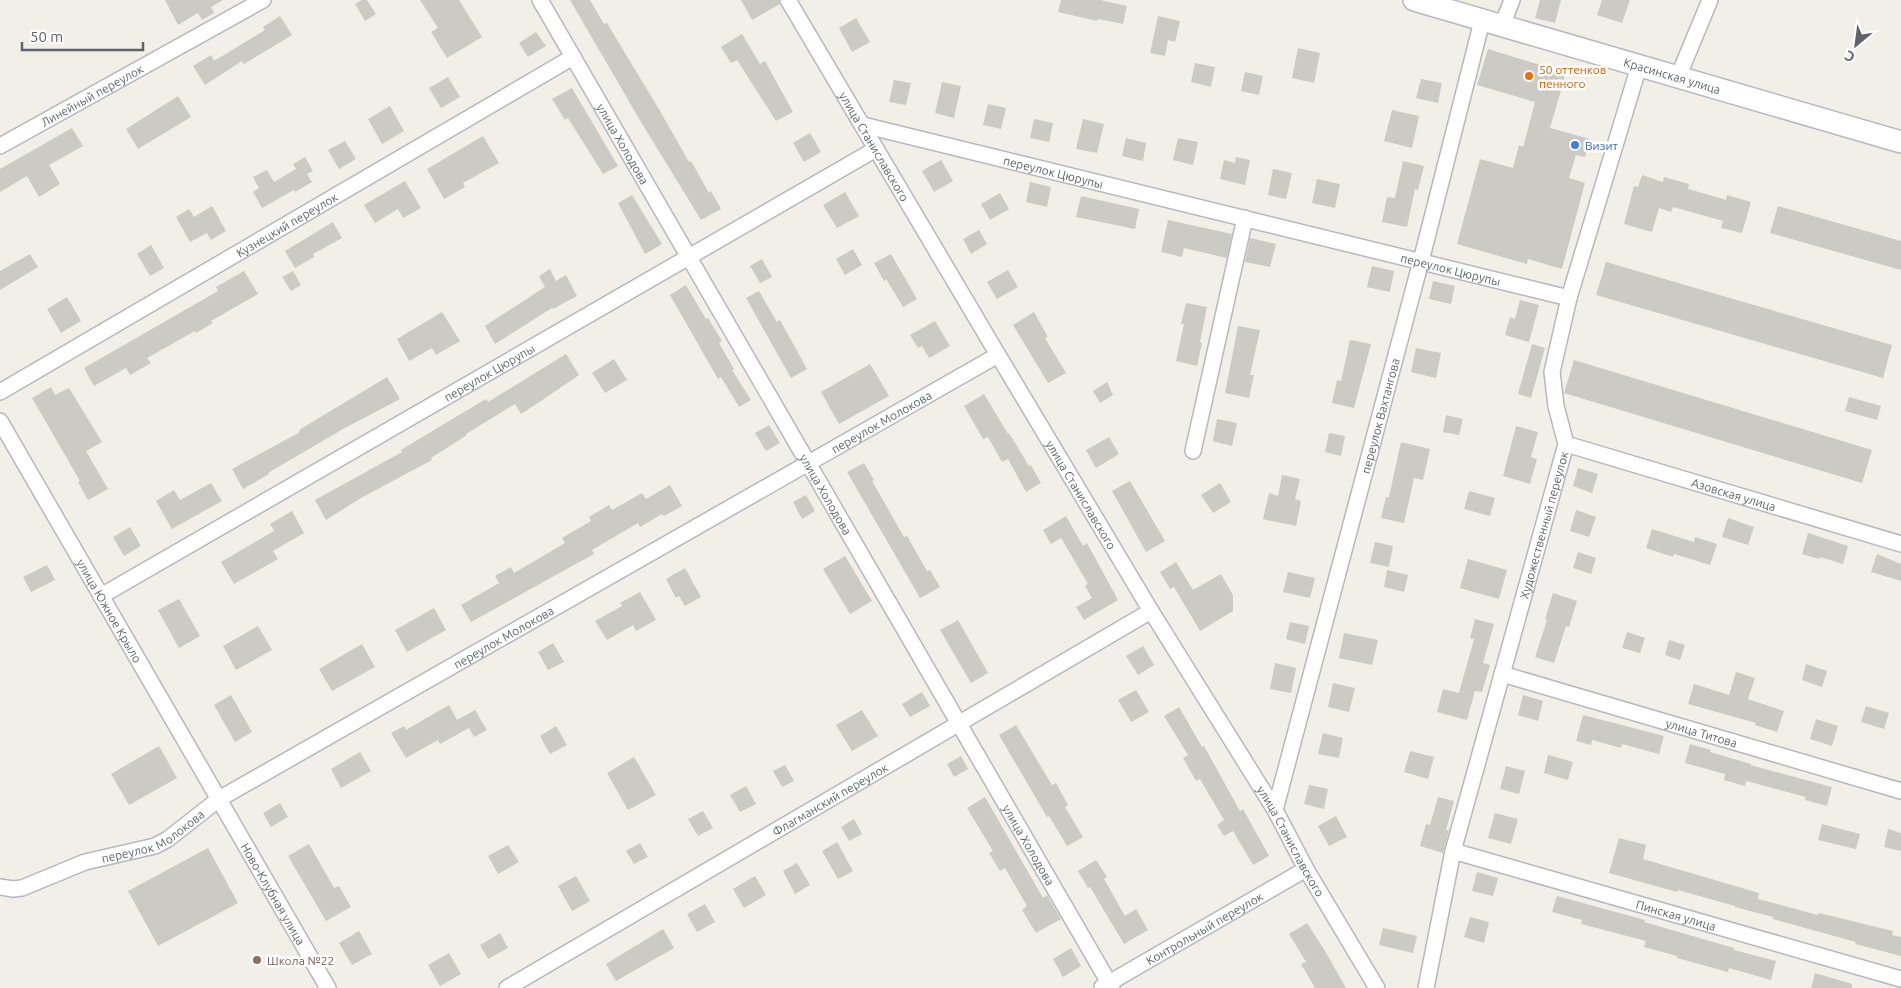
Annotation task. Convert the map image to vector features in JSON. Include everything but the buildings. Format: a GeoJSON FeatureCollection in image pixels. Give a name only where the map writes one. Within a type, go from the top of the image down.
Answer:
{"type":"FeatureCollection","features":[{"type":"Feature","properties":{"kind":"main road","name":"Красинская улица"},"geometry":{"type":"LineString","coordinates":[[1414,0],[1901,142]]}},
{"type":"Feature","properties":{"kind":"street","name":"Линейный переулок"},"geometry":{"type":"LineString","coordinates":[[0,146],[263,0]]}},
{"type":"Feature","properties":{"kind":"street","name":"улица Холодова"},"geometry":{"type":"LineString","coordinates":[[540,0],[959,723],[1107,986]]}},
{"type":"Feature","properties":{"kind":"street","name":"улица Станиславского"},"geometry":{"type":"LineString","coordinates":[[788,0],[1151,611],[1275,810],[1306,869],[1377,988]]}},
{"type":"Feature","properties":{"kind":"street","name":"переулок Вахтангова"},"geometry":{"type":"LineString","coordinates":[[1275,810],[1421,261],[1492,24],[1512,0]]}},
{"type":"Feature","properties":{"kind":"street"},"geometry":{"type":"LineString","coordinates":[[1678,77],[1710,0]]}},
{"type":"Feature","properties":{"kind":"street","name":"Кузнецкий переулок"},"geometry":{"type":"LineString","coordinates":[[0,392],[573,57]]}},
{"type":"Feature","properties":{"kind":"street","name":"Художественный переулок"},"geometry":{"type":"LineString","coordinates":[[1426,988],[1453,851],[1566,444],[1556,406],[1552,372],[1570,298],[1639,66]]}},
{"type":"Feature","properties":{"kind":"street","name":"переулок Цюрупы"},"geometry":{"type":"LineString","coordinates":[[863,125],[1570,298]]}},
{"type":"Feature","properties":{"kind":"street","name":"переулок Цюрупы"},"geometry":{"type":"LineString","coordinates":[[102,596],[876,149]]}},
{"type":"Feature","properties":{"kind":"street"},"geometry":{"type":"LineString","coordinates":[[1193,451],[1245,218]]}},
{"type":"Feature","properties":{"kind":"street","name":"переулок Молокова"},"geometry":{"type":"LineString","coordinates":[[0,887],[22,888],[85,862],[155,846],[168,839],[219,799],[998,355]]}},
{"type":"Feature","properties":{"kind":"street","name":"улица Южное Крыло"},"geometry":{"type":"LineString","coordinates":[[0,421],[219,799]]}},
{"type":"Feature","properties":{"kind":"street","name":"Азовская улица"},"geometry":{"type":"LineString","coordinates":[[1566,444],[1901,544]]}},
{"type":"Feature","properties":{"kind":"street","name":"Флагманский переулок"},"geometry":{"type":"LineString","coordinates":[[507,988],[1151,611]]}},
{"type":"Feature","properties":{"kind":"street","name":"улица Титова"},"geometry":{"type":"LineString","coordinates":[[1502,674],[1901,791]]}},
{"type":"Feature","properties":{"kind":"street","name":"Ново-Клубная улица"},"geometry":{"type":"LineString","coordinates":[[219,799],[328,988]]}},
{"type":"Feature","properties":{"kind":"street","name":"Пинская улица"},"geometry":{"type":"LineString","coordinates":[[1453,851],[1901,979]]}},
{"type":"Feature","properties":{"kind":"street","name":"Контрольный переулок"},"geometry":{"type":"LineString","coordinates":[[1107,986],[1306,869]]}},
{"type":"Feature","properties":{"kind":"place","name":"50 оттенков пенного"},"geometry":{"type":"Point","coordinates":[1529,76]}},
{"type":"Feature","properties":{"kind":"place","name":"Визит"},"geometry":{"type":"Point","coordinates":[1575,145]}},
{"type":"Feature","properties":{"kind":"place","name":"Школа №22"},"geometry":{"type":"Point","coordinates":[257,960]}}]}
